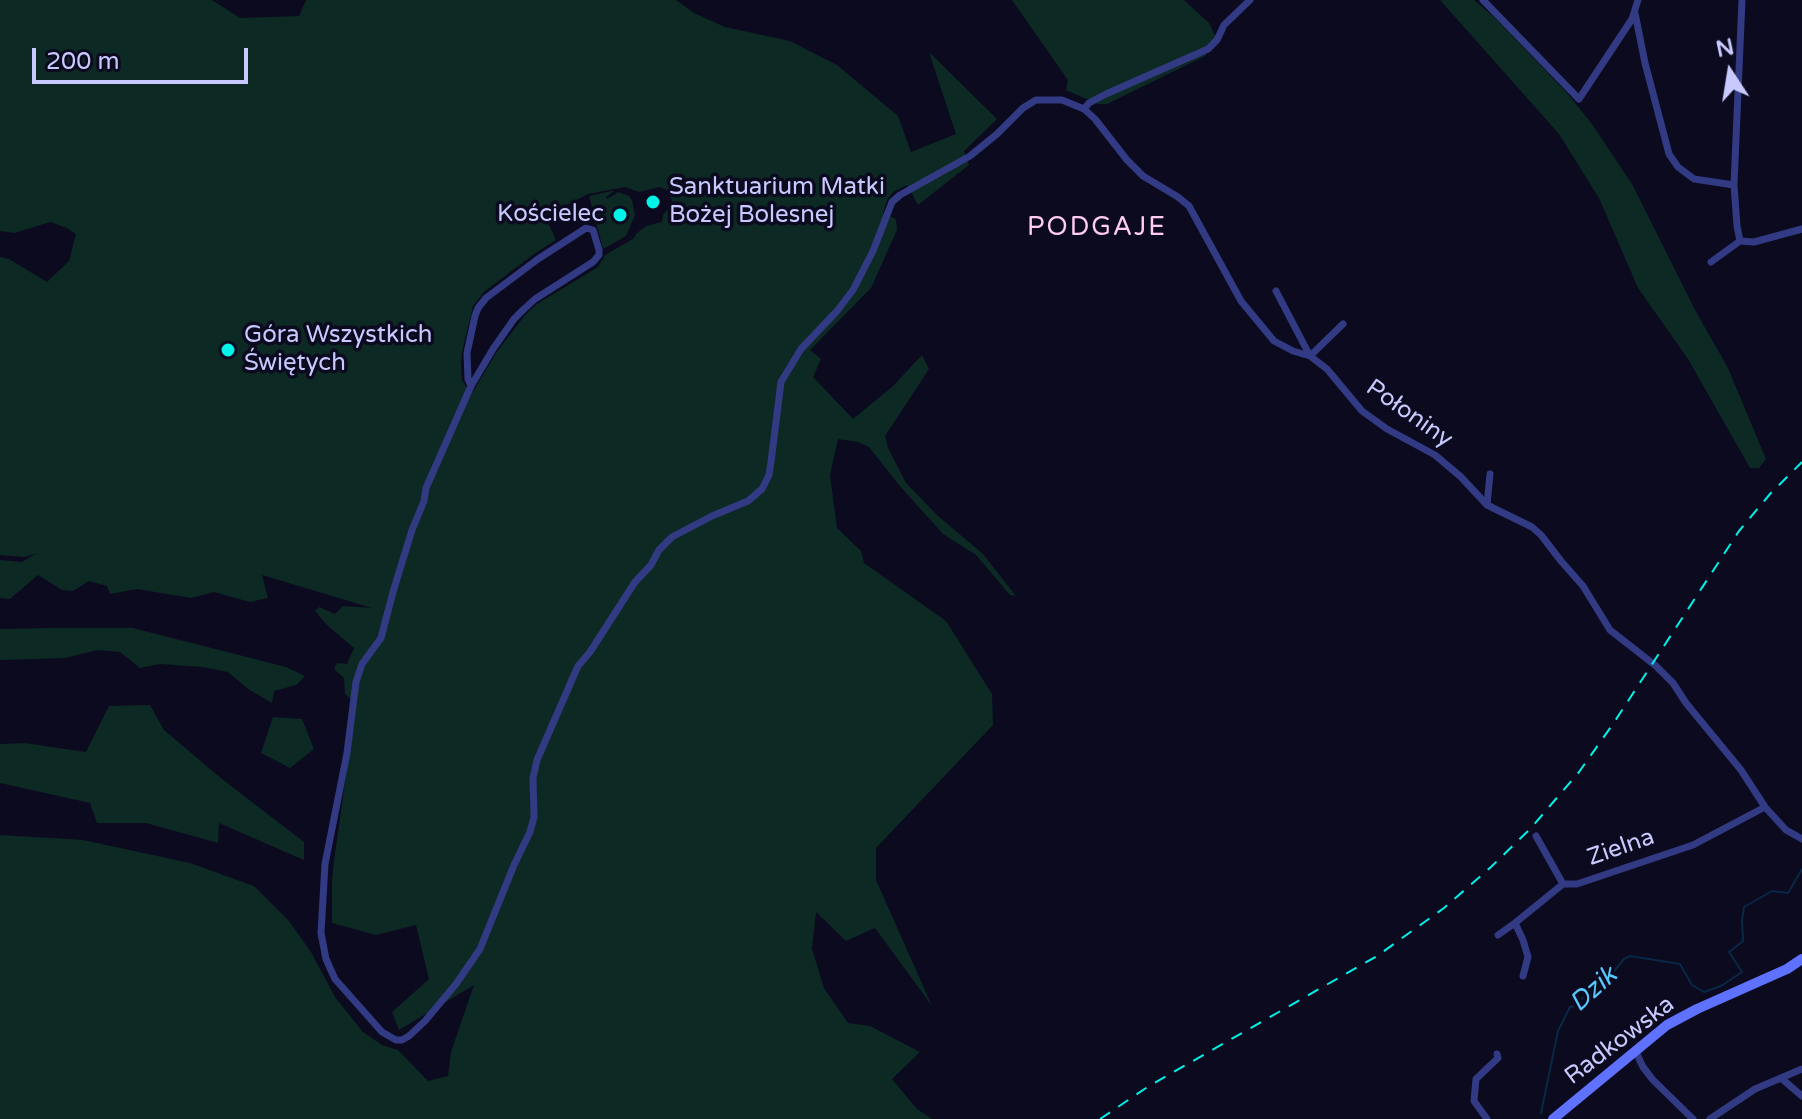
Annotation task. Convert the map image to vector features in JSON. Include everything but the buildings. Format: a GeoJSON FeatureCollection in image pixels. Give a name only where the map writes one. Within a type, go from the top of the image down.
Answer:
{"type":"FeatureCollection","features":[{"type":"Feature","properties":{"kind":"street"},"geometry":{"type":"LineString","coordinates":[[471,386],[467,353],[478,308],[486,298],[538,259],[586,228],[593,230],[599,255],[568,280],[535,299],[514,319],[471,386],[426,488],[381,638],[362,664],[356,682],[347,753],[323,872],[321,933],[326,959],[335,979],[382,1032],[396,1040],[409,1036],[425,1021],[480,949],[530,832],[534,817],[533,778],[537,760],[578,666],[635,582],[672,537],[748,501],[762,489],[769,475],[781,382],[801,349],[837,311],[856,284],[892,202],[970,156],[1036,100],[1062,100],[1084,109],[1106,94],[1208,49],[1227,21],[1250,0]]}},
{"type":"Feature","properties":{"kind":"street"},"geometry":{"type":"LineString","coordinates":[[1483,0],[1579,99],[1632,19],[1638,0]]}},
{"type":"Feature","properties":{"kind":"street"},"geometry":{"type":"LineString","coordinates":[[1740,241],[1734,185],[1742,0]]}},
{"type":"Feature","properties":{"kind":"street"},"geometry":{"type":"LineString","coordinates":[[1635,10],[1645,63],[1669,154],[1678,167],[1694,179],[1734,185]]}},
{"type":"Feature","properties":{"kind":"street","name":"Połoniny"},"geometry":{"type":"LineString","coordinates":[[1084,109],[1143,176],[1189,206],[1241,301],[1274,341],[1310,356],[1327,369],[1362,411],[1387,429],[1435,455],[1487,505],[1532,527],[1541,535],[1583,586],[1610,630],[1673,683],[1741,770],[1765,807],[1786,830],[1802,839]]}},
{"type":"Feature","properties":{"kind":"street"},"geometry":{"type":"LineString","coordinates":[[1711,262],[1740,241],[1754,242],[1802,229]]}},
{"type":"Feature","properties":{"kind":"street"},"geometry":{"type":"LineString","coordinates":[[1276,291],[1310,356],[1343,324]]}},
{"type":"Feature","properties":{"kind":"street"},"geometry":{"type":"LineString","coordinates":[[1487,505],[1490,474]]}},
{"type":"Feature","properties":{"kind":"street","name":"Zielna"},"geometry":{"type":"LineString","coordinates":[[1498,935],[1563,884],[1577,884],[1693,845],[1765,807]]}},
{"type":"Feature","properties":{"kind":"street"},"geometry":{"type":"LineString","coordinates":[[1536,836],[1563,884]]}},
{"type":"Feature","properties":{"kind":"street"},"geometry":{"type":"LineString","coordinates":[[1515,923],[1528,957],[1523,976]]}},
{"type":"Feature","properties":{"kind":"street","name":"Radkowska"},"geometry":{"type":"LineString","coordinates":[[1553,1119],[1667,1025],[1802,959]]}},
{"type":"Feature","properties":{"kind":"street"},"geometry":{"type":"LineString","coordinates":[[1635,1050],[1653,1080],[1693,1119]]}},
{"type":"Feature","properties":{"kind":"street"},"geometry":{"type":"LineString","coordinates":[[1487,1119],[1474,1101],[1476,1079],[1498,1058],[1497,1054]]}},
{"type":"Feature","properties":{"kind":"street"},"geometry":{"type":"LineString","coordinates":[[1710,1119],[1755,1089],[1802,1069]]}},
{"type":"Feature","properties":{"kind":"street"},"geometry":{"type":"LineString","coordinates":[[1781,1078],[1802,1096]]}},
{"type":"Feature","properties":{"kind":"green space"},"geometry":{"type":"Polygon","coordinates":[[[0,0],[212,0],[240,18],[299,16],[306,0],[676,0],[694,13],[725,27],[790,41],[837,65],[898,116],[911,152],[956,134],[929,52],[997,119],[964,151],[969,165],[918,205],[907,185],[893,192],[883,213],[896,219],[897,230],[871,288],[810,350],[821,359],[813,377],[853,419],[892,387],[922,355],[929,369],[885,436],[888,448],[906,483],[937,515],[983,554],[1016,596],[1010,595],[976,555],[943,534],[869,447],[838,439],[830,475],[837,528],[861,551],[864,563],[946,621],[992,694],[993,725],[876,848],[876,880],[932,1006],[875,928],[846,941],[816,912],[812,949],[824,988],[848,1023],[870,1026],[920,1052],[892,1079],[917,1109],[932,1119],[0,1119],[0,835],[83,840],[190,863],[254,886],[289,921],[311,952],[335,997],[363,1032],[382,1045],[398,1050],[428,1081],[448,1076],[451,1052],[474,985],[399,1030],[392,1012],[429,979],[416,925],[376,935],[332,923],[334,861],[356,704],[345,694],[344,678],[334,669],[337,663],[347,664],[354,648],[315,611],[319,607],[335,614],[343,606],[372,608],[262,575],[268,598],[250,602],[214,592],[191,598],[137,589],[110,594],[107,586],[89,581],[73,591],[62,590],[38,575],[10,599],[0,598],[0,560],[22,562],[37,553],[25,557],[0,555],[0,257],[9,259],[47,282],[69,261],[76,234],[50,222],[15,233],[0,231],[0,0]],[[625,187],[588,194],[545,216],[556,240],[485,291],[473,306],[461,363],[462,380],[471,395],[496,353],[537,304],[598,267],[605,255],[633,239],[646,226],[662,222],[672,200],[667,190],[659,187],[639,192],[625,187]]]}},
{"type":"Feature","properties":{"kind":"green space"},"geometry":{"type":"Polygon","coordinates":[[[1012,0],[1184,0],[1209,23],[1217,40],[1205,56],[1107,104],[1098,104],[1066,90],[1068,80],[1012,0]]]}},
{"type":"Feature","properties":{"kind":"green space"},"geometry":{"type":"Polygon","coordinates":[[[1440,0],[1474,0],[1567,93],[1592,124],[1632,184],[1695,310],[1728,368],[1766,459],[1759,468],[1750,468],[1688,359],[1638,288],[1599,198],[1559,134],[1440,0]]]}},
{"type":"Feature","properties":{"kind":"green space"},"geometry":{"type":"Polygon","coordinates":[[[614,191],[607,199],[618,192],[629,196],[635,215],[626,236],[603,249],[589,196],[614,191]]]}},
{"type":"Feature","properties":{"kind":"green space"},"geometry":{"type":"Polygon","coordinates":[[[133,628],[286,667],[305,676],[296,685],[274,691],[272,703],[228,672],[160,664],[140,668],[120,652],[98,650],[65,658],[0,660],[0,629],[133,628]]]}},
{"type":"Feature","properties":{"kind":"green space"},"geometry":{"type":"Polygon","coordinates":[[[150,705],[164,730],[304,842],[304,860],[219,823],[218,843],[146,823],[97,823],[90,803],[0,783],[0,744],[24,743],[86,752],[109,706],[150,705]]]}},
{"type":"Feature","properties":{"kind":"green space"},"geometry":{"type":"Polygon","coordinates":[[[273,717],[302,719],[314,749],[290,768],[261,753],[273,717]]]}},
{"type":"Feature","properties":{"kind":"waterway","name":"Dzik"},"geometry":{"type":"LineString","coordinates":[[1541,1113],[1558,1031],[1570,1007],[1600,988],[1630,956],[1680,964],[1692,985],[1704,992],[1721,986],[1742,972],[1729,952],[1743,941],[1744,907],[1772,891],[1788,893],[1802,869]]}},
{"type":"Feature","properties":{"kind":"railway"},"geometry":{"type":"LineString","coordinates":[[1100,1119],[1149,1086],[1377,956],[1444,908],[1491,867],[1531,828],[1579,772],[1739,531],[1802,462]]}},
{"type":"Feature","properties":{"kind":"place","name":"Sanktuarium Matki Bożej Bolesnej"},"geometry":{"type":"Point","coordinates":[653,202]}},
{"type":"Feature","properties":{"kind":"place","name":"Kościelec"},"geometry":{"type":"Point","coordinates":[620,215]}},
{"type":"Feature","properties":{"kind":"place","name":"Góra Wszystkich Świętych"},"geometry":{"type":"Point","coordinates":[228,350]}},
{"type":"Feature","properties":{"kind":"district","name":"PODGAJE"},"geometry":{"type":"Point","coordinates":[1097,228]}}]}
